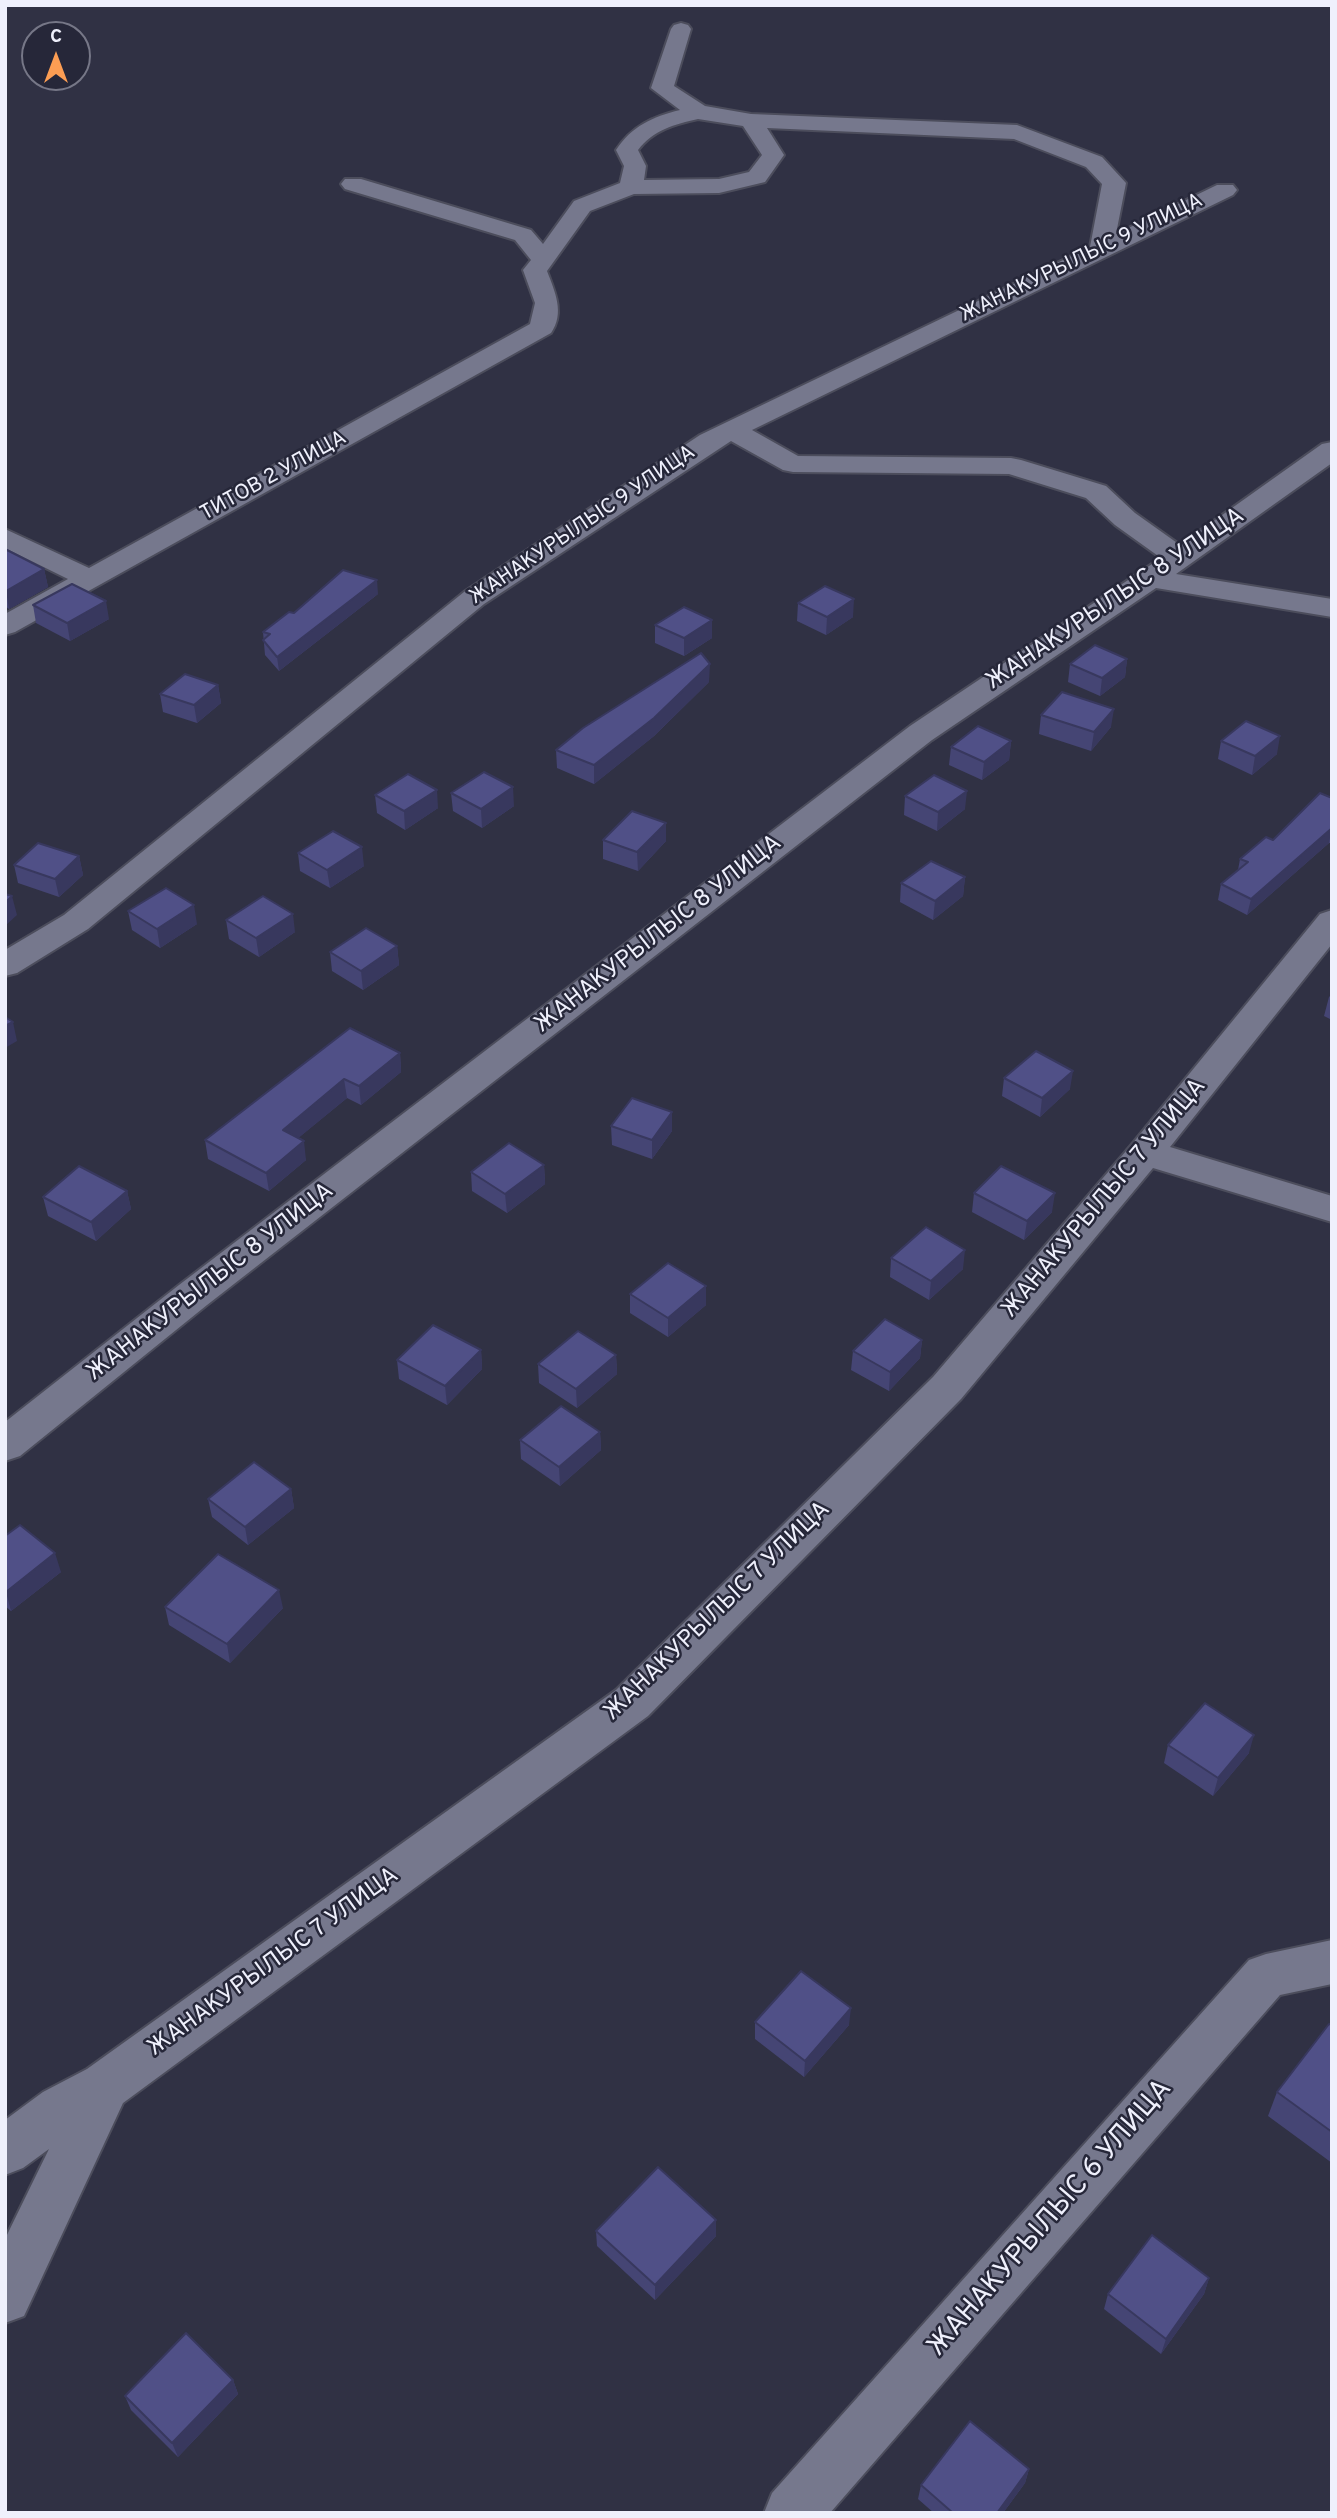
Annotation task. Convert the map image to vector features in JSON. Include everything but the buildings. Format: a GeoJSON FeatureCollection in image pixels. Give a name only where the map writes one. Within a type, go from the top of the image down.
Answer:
{"type":"FeatureCollection","features":[{"type":"Feature","properties":{"kind":"street"},"geometry":{"type":"LineString","coordinates":[[681,29],[662,88],[698,112]]}},
{"type":"Feature","properties":{"kind":"street"},"geometry":{"type":"LineString","coordinates":[[631,187],[635,166],[626,150],[636,135],[664,120],[698,112],[751,121],[1017,132],[1094,162],[1114,183],[1101,250]]}},
{"type":"Feature","properties":{"kind":"street"},"geometry":{"type":"LineString","coordinates":[[353,184],[523,235],[544,260],[582,206],[631,187],[719,186],[757,177],[773,155],[751,121]]}},
{"type":"Feature","properties":{"kind":"street","name":"ЖАНАКУРЫЛЫС 9 УЛИЦА"},"geometry":{"type":"LineString","coordinates":[[5,965],[76,922],[474,598],[709,441],[1225,190]]}},
{"type":"Feature","properties":{"kind":"street","name":"ТИТОВ 2 УЛИЦА"},"geometry":{"type":"LineString","coordinates":[[5,626],[542,328],[547,303],[535,270],[544,260]]}},
{"type":"Feature","properties":{"kind":"street"},"geometry":{"type":"LineString","coordinates":[[731,430],[793,464],[1011,466],[1096,492],[1125,519],[1180,558]]}},
{"type":"Feature","properties":{"kind":"street","name":"ЖАНАКУРЫЛЫС 8 УЛИЦА"},"geometry":{"type":"LineString","coordinates":[[5,1445],[215,1278],[921,733],[1180,558],[1332,450]]}},
{"type":"Feature","properties":{"kind":"street"},"geometry":{"type":"LineString","coordinates":[[5,537],[90,579]]}},
{"type":"Feature","properties":{"kind":"street"},"geometry":{"type":"LineString","coordinates":[[1150,578],[1332,608]]}},
{"type":"Feature","properties":{"kind":"street","name":"ЖАНАКУРЫЛЫС 7 УЛИЦА"},"geometry":{"type":"LineString","coordinates":[[5,2297],[105,2087],[632,1703],[947,1388],[1146,1153],[1332,921]]}},
{"type":"Feature","properties":{"kind":"street"},"geometry":{"type":"LineString","coordinates":[[1146,1153],[1332,1209]]}},
{"type":"Feature","properties":{"kind":"street","name":"ЖАНАКУРЫЛЫС 6 УЛИЦА"},"geometry":{"type":"LineString","coordinates":[[792,2513],[1265,1976],[1332,1962]]}},
{"type":"Feature","properties":{"kind":"street"},"geometry":{"type":"LineString","coordinates":[[5,2151],[61,2109],[105,2087]]}}]}
